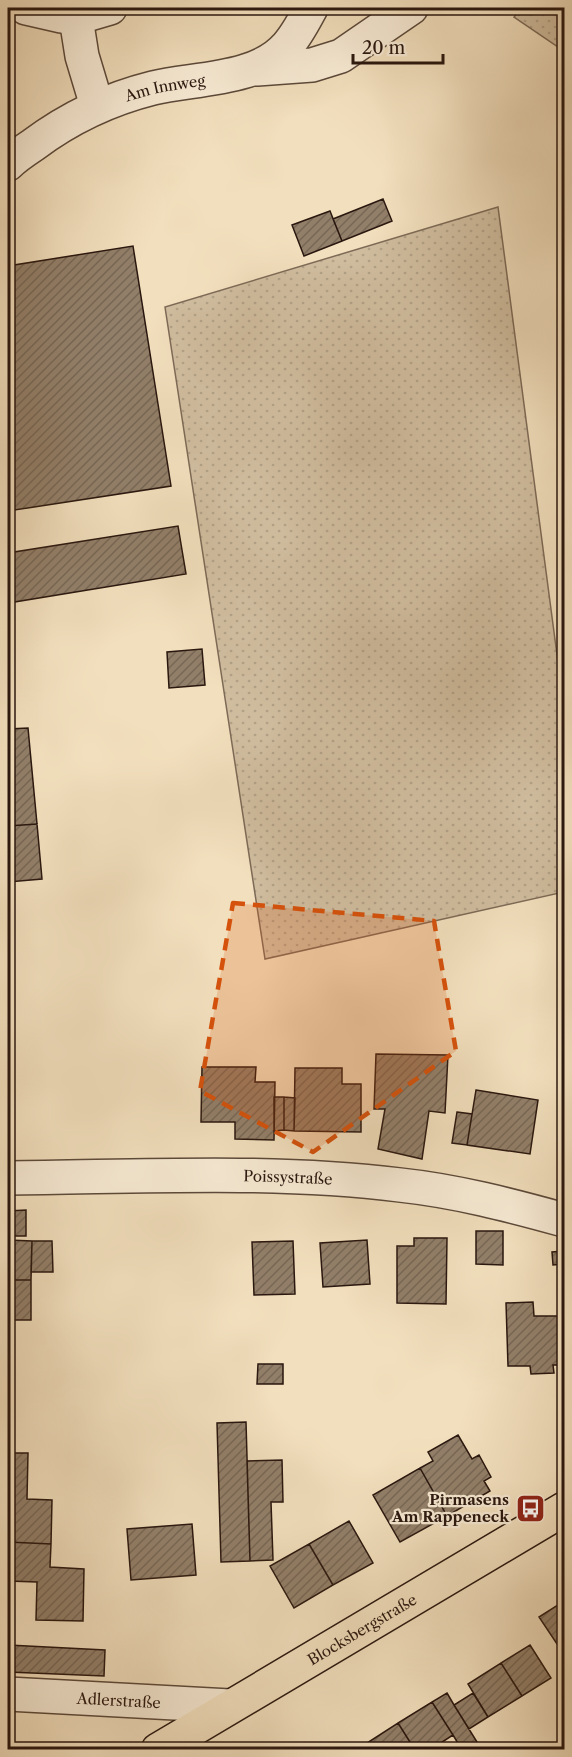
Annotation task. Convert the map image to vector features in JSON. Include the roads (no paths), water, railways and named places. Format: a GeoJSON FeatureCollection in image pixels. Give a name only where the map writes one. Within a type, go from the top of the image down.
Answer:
{"type":"FeatureCollection","features":[{"type":"Feature","properties":{"kind":"main road","name":"Blocksbergstraße"},"geometry":{"type":"LineString","coordinates":[[158,1749],[564,1509]]}},
{"type":"Feature","properties":{"kind":"street"},"geometry":{"type":"LineString","coordinates":[[26,8],[76,18],[110,8]]}},
{"type":"Feature","properties":{"kind":"street","name":"Am Innweg"},"geometry":{"type":"LineString","coordinates":[[8,164],[56,128],[97,106],[153,88],[255,69],[285,49],[311,8]]}},
{"type":"Feature","properties":{"kind":"street"},"geometry":{"type":"LineString","coordinates":[[255,69],[312,65],[341,56],[411,8]]}},
{"type":"Feature","properties":{"kind":"street"},"geometry":{"type":"LineString","coordinates":[[76,18],[82,56],[97,106]]}},
{"type":"Feature","properties":{"kind":"street","name":"Poissystraße"},"geometry":{"type":"LineString","coordinates":[[8,1178],[288,1176],[400,1185],[500,1202],[564,1220]]}},
{"type":"Feature","properties":{"kind":"street","name":"Adlerstraße"},"geometry":{"type":"LineString","coordinates":[[8,1694],[230,1706]]}},
{"type":"Feature","properties":{"kind":"place","name":"Pirmasens Am Rappeneck"},"geometry":{"type":"Point","coordinates":[530,1508]}}]}
